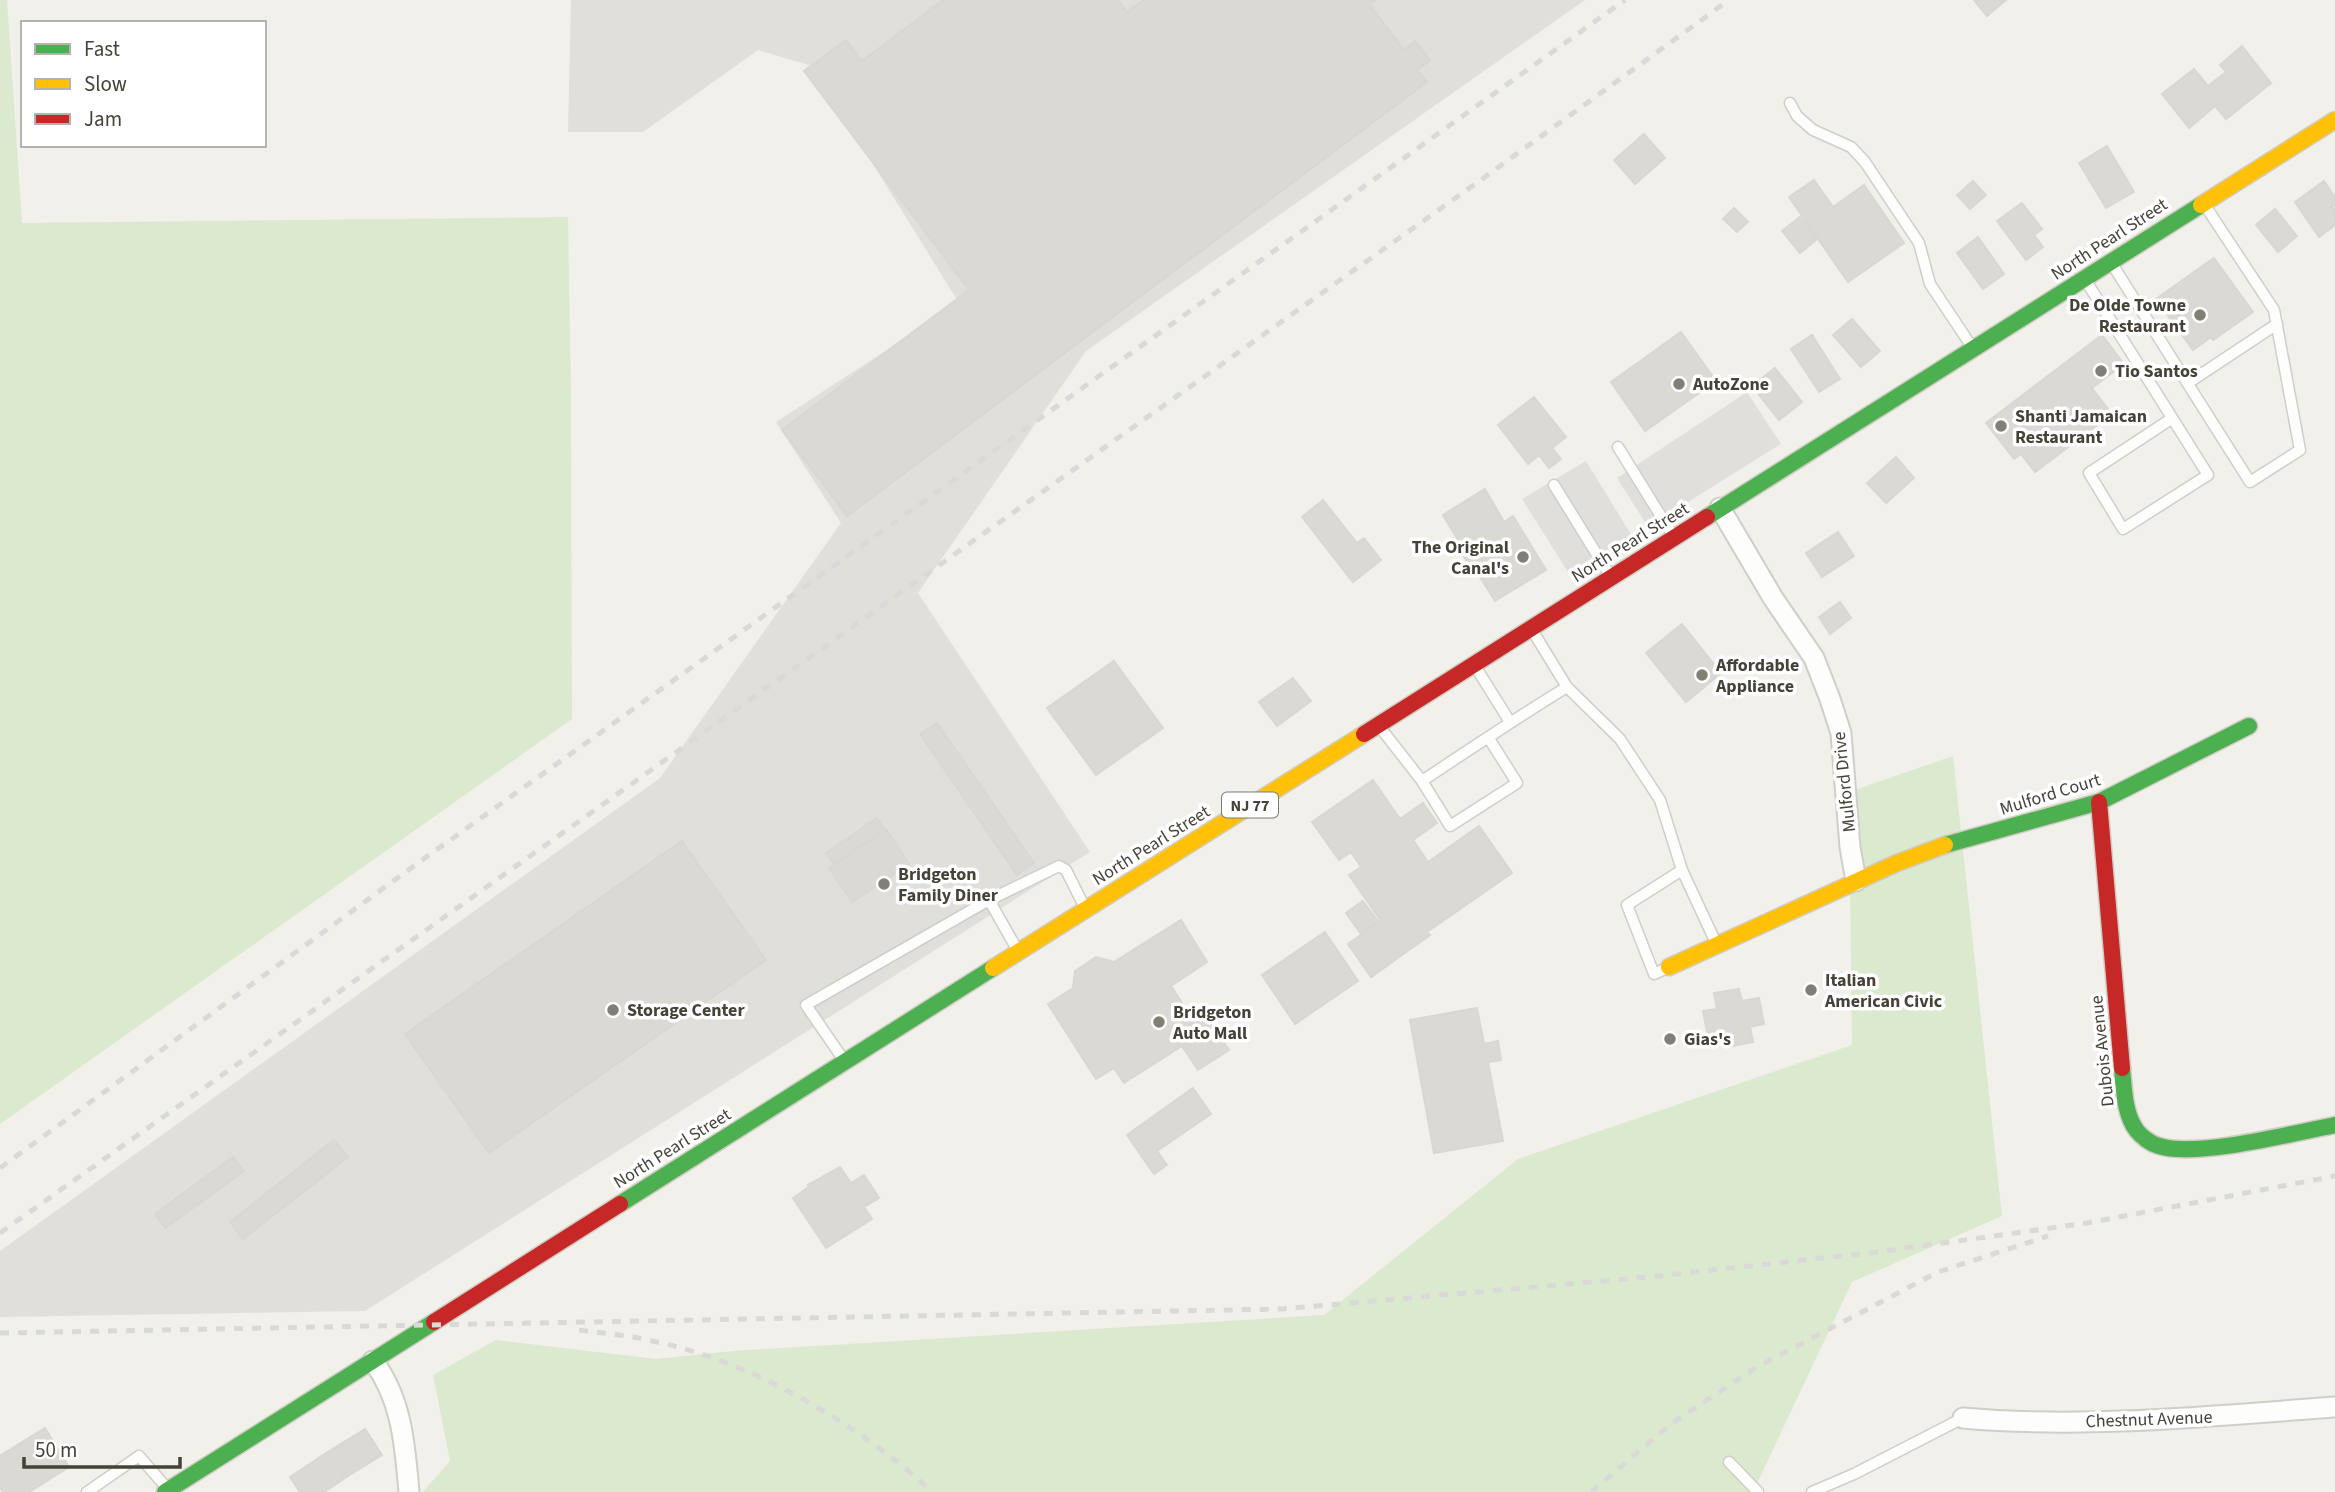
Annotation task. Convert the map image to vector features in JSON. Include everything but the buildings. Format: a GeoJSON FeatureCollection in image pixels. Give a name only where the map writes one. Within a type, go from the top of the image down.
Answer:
{"type":"FeatureCollection","features":[{"type":"Feature","properties":{"kind":"main road","name":"North Pearl Street"},"geometry":{"type":"LineString","coordinates":[[167,1491],[2335,120]]}},
{"type":"Feature","properties":{"kind":"main road","name":"Mulford Court"},"geometry":{"type":"LineString","coordinates":[[1856,881],[1958,840],[2099,802],[2249,726]]}},
{"type":"Feature","properties":{"kind":"main road","name":"Dubois Avenue"},"geometry":{"type":"LineString","coordinates":[[2099,802],[2123,1079],[2128,1116],[2137,1132],[2159,1146],[2173,1149],[2222,1144],[2335,1125]]}},
{"type":"Feature","properties":{"kind":"main road"},"geometry":{"type":"LineString","coordinates":[[1669,967],[1856,881]]}},
{"type":"Feature","properties":{"kind":"street","name":"Mulford Drive"},"geometry":{"type":"LineString","coordinates":[[1720,508],[1773,598],[1814,658],[1830,699],[1841,733],[1850,847],[1856,881]]}},
{"type":"Feature","properties":{"kind":"street"},"geometry":{"type":"LineString","coordinates":[[373,1361],[382,1372],[400,1417],[409,1492]]}},
{"type":"Feature","properties":{"kind":"street","name":"Chestnut Avenue"},"geometry":{"type":"LineString","coordinates":[[1963,1418],[2012,1423],[2184,1419],[2335,1407]]}},
{"type":"Feature","properties":{"kind":"lane"},"geometry":{"type":"LineString","coordinates":[[1790,103],[1797,116],[1813,130],[1851,147],[1865,162],[1919,243],[1930,284],[1973,348]]}},
{"type":"Feature","properties":{"kind":"lane"},"geometry":{"type":"LineString","coordinates":[[2110,261],[2250,482],[2300,450],[2274,310],[2203,201]]}},
{"type":"Feature","properties":{"kind":"lane"},"geometry":{"type":"LineString","coordinates":[[2084,278],[2208,475],[2123,528],[2089,472],[2171,419]]}},
{"type":"Feature","properties":{"kind":"lane"},"geometry":{"type":"LineString","coordinates":[[2188,383],[2277,324]]}},
{"type":"Feature","properties":{"kind":"lane"},"geometry":{"type":"LineString","coordinates":[[1618,447],[1674,538]]}},
{"type":"Feature","properties":{"kind":"lane"},"geometry":{"type":"LineString","coordinates":[[1554,485],[1611,578]]}},
{"type":"Feature","properties":{"kind":"lane"},"geometry":{"type":"LineString","coordinates":[[1531,628],[1567,687],[1620,739],[1660,800],[1682,870],[1717,945]]}},
{"type":"Feature","properties":{"kind":"lane"},"geometry":{"type":"LineString","coordinates":[[1474,664],[1510,722]]}},
{"type":"Feature","properties":{"kind":"lane"},"geometry":{"type":"LineString","coordinates":[[1422,781],[1567,687]]}},
{"type":"Feature","properties":{"kind":"lane"},"geometry":{"type":"LineString","coordinates":[[1378,725],[1422,781],[1450,826],[1517,783],[1488,737]]}},
{"type":"Feature","properties":{"kind":"lane"},"geometry":{"type":"LineString","coordinates":[[845,1061],[806,1005],[989,900],[1059,866],[1066,870],[1085,909]]}},
{"type":"Feature","properties":{"kind":"lane"},"geometry":{"type":"LineString","coordinates":[[1669,967],[1654,974],[1627,905],[1682,870]]}},
{"type":"Feature","properties":{"kind":"lane"},"geometry":{"type":"LineString","coordinates":[[989,900],[1019,951]]}},
{"type":"Feature","properties":{"kind":"lane"},"geometry":{"type":"LineString","coordinates":[[1812,1492],[1854,1474],[1963,1418]]}},
{"type":"Feature","properties":{"kind":"lane"},"geometry":{"type":"LineString","coordinates":[[87,1492],[139,1456],[167,1491]]}},
{"type":"Feature","properties":{"kind":"lane"},"geometry":{"type":"LineString","coordinates":[[1729,1462],[1758,1492]]}},
{"type":"Feature","properties":{"kind":"shaded area"},"geometry":{"type":"Polygon","coordinates":[[[571,0],[1585,0],[1086,351],[918,593],[1090,852],[365,1311],[0,1317],[0,1251],[660,778],[841,523],[776,422],[959,303],[812,66],[758,50],[643,132],[568,132],[571,0]]]}},
{"type":"Feature","properties":{"kind":"shaded area"},"geometry":{"type":"Polygon","coordinates":[[[1747,392],[1781,444],[1648,527],[1617,478],[1747,392]]]}},
{"type":"Feature","properties":{"kind":"shaded area"},"geometry":{"type":"Polygon","coordinates":[[[1586,461],[1635,541],[1573,580],[1522,499],[1586,461]]]}},
{"type":"Feature","properties":{"kind":"green space"},"geometry":{"type":"Polygon","coordinates":[[[0,0],[7,0],[22,223],[568,217],[572,719],[0,1124],[0,0]]]}},
{"type":"Feature","properties":{"kind":"green space"},"geometry":{"type":"Polygon","coordinates":[[[1953,756],[2002,1216],[1852,1282],[1753,1492],[423,1492],[450,1461],[433,1375],[496,1340],[656,1359],[733,1351],[1324,1315],[1518,1159],[1852,1045],[1849,792],[1953,756]]]}},
{"type":"Feature","properties":{"kind":"railway"},"geometry":{"type":"LineString","coordinates":[[0,1168],[418,863],[1625,0]]}},
{"type":"Feature","properties":{"kind":"railway"},"geometry":{"type":"LineString","coordinates":[[0,1233],[1478,182],[1729,0]]}},
{"type":"Feature","properties":{"kind":"railway"},"geometry":{"type":"LineString","coordinates":[[0,1333],[1282,1309],[1649,1277],[1878,1252],[2087,1223],[2335,1176]]}},
{"type":"Feature","properties":{"kind":"railway"},"geometry":{"type":"LineString","coordinates":[[1591,1492],[1671,1424],[1757,1367],[1938,1272],[2048,1236]]}},
{"type":"Feature","properties":{"kind":"railway"},"geometry":{"type":"LineString","coordinates":[[579,1330],[639,1338],[686,1349],[762,1378],[836,1418],[902,1466],[932,1492]]}},
{"type":"Feature","properties":{"kind":"traffic: fast"},"geometry":{"type":"LineString","coordinates":[[1707,517],[2201,205]]}},
{"type":"Feature","properties":{"kind":"traffic: fast"},"geometry":{"type":"LineString","coordinates":[[1945,845],[2099,802],[2249,726]]}},
{"type":"Feature","properties":{"kind":"traffic: fast"},"geometry":{"type":"LineString","coordinates":[[620,1204],[993,968]]}},
{"type":"Feature","properties":{"kind":"traffic: fast"},"geometry":{"type":"LineString","coordinates":[[2122,1068],[2129,1117],[2144,1138],[2159,1146],[2176,1149],[2220,1147],[2335,1125]]}},
{"type":"Feature","properties":{"kind":"traffic: fast"},"geometry":{"type":"LineString","coordinates":[[165,1492],[434,1322]]}},
{"type":"Feature","properties":{"kind":"traffic: slow"},"geometry":{"type":"LineString","coordinates":[[2201,205],[2335,120]]}},
{"type":"Feature","properties":{"kind":"traffic: slow"},"geometry":{"type":"LineString","coordinates":[[993,968],[1364,734]]}},
{"type":"Feature","properties":{"kind":"traffic: slow"},"geometry":{"type":"LineString","coordinates":[[1669,967],[1897,863],[1945,845]]}},
{"type":"Feature","properties":{"kind":"traffic: jam"},"geometry":{"type":"LineString","coordinates":[[1364,734],[1707,517]]}},
{"type":"Feature","properties":{"kind":"traffic: jam"},"geometry":{"type":"LineString","coordinates":[[2099,802],[2122,1068]]}},
{"type":"Feature","properties":{"kind":"traffic: jam"},"geometry":{"type":"LineString","coordinates":[[434,1322],[620,1204]]}},
{"type":"Feature","properties":{"kind":"place","name":"De Olde Towne Restaurant"},"geometry":{"type":"Point","coordinates":[2200,315]}},
{"type":"Feature","properties":{"kind":"place","name":"Tio Santos"},"geometry":{"type":"Point","coordinates":[2101,371]}},
{"type":"Feature","properties":{"kind":"place","name":"AutoZone"},"geometry":{"type":"Point","coordinates":[1679,384]}},
{"type":"Feature","properties":{"kind":"place","name":"Shanti Jamaican Restaurant"},"geometry":{"type":"Point","coordinates":[2001,426]}},
{"type":"Feature","properties":{"kind":"place","name":"The Original Canal's"},"geometry":{"type":"Point","coordinates":[1523,557]}},
{"type":"Feature","properties":{"kind":"place","name":"Affordable Appliance"},"geometry":{"type":"Point","coordinates":[1702,675]}},
{"type":"Feature","properties":{"kind":"place","name":"Bridgeton Family Diner"},"geometry":{"type":"Point","coordinates":[884,884]}},
{"type":"Feature","properties":{"kind":"place","name":"Italian American Civic"},"geometry":{"type":"Point","coordinates":[1811,990]}},
{"type":"Feature","properties":{"kind":"place","name":"Storage Center"},"geometry":{"type":"Point","coordinates":[613,1010]}},
{"type":"Feature","properties":{"kind":"place","name":"Bridgeton Auto Mall"},"geometry":{"type":"Point","coordinates":[1159,1022]}},
{"type":"Feature","properties":{"kind":"place","name":"Gias's"},"geometry":{"type":"Point","coordinates":[1670,1039]}}]}
